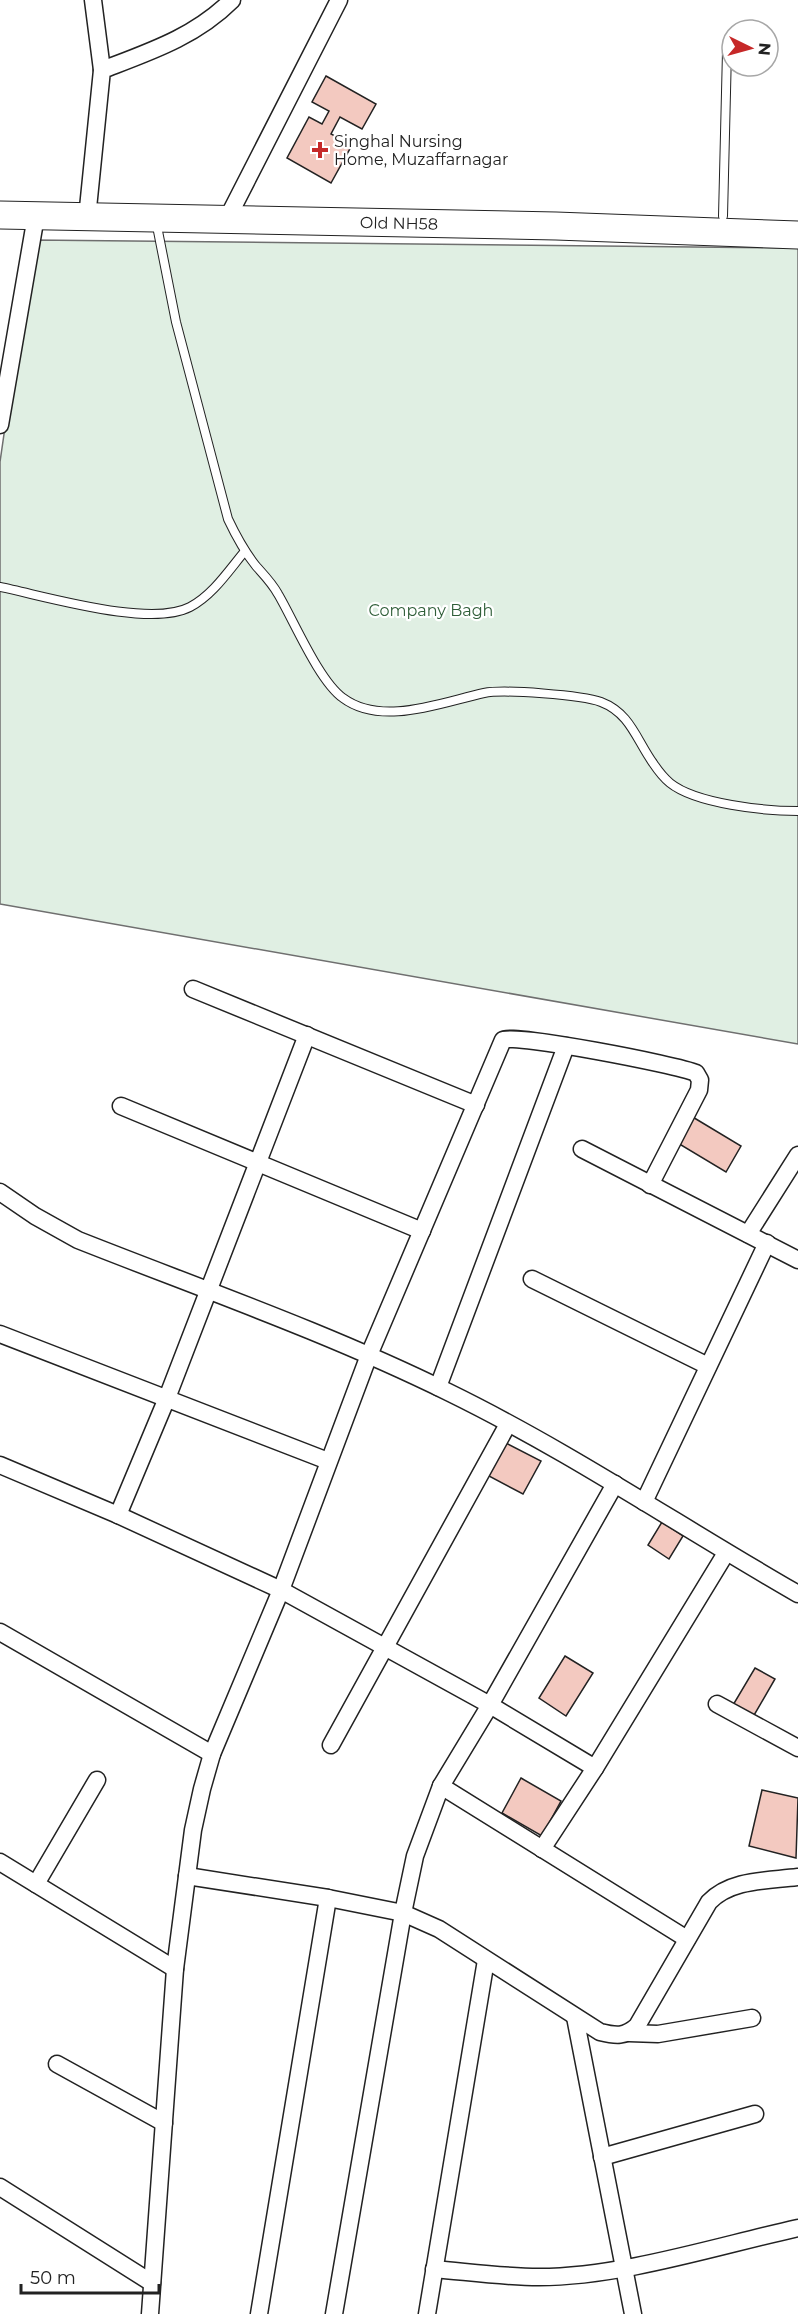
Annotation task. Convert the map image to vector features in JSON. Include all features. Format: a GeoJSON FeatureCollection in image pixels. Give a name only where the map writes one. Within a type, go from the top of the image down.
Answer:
{"type":"FeatureCollection","features":[{"type":"Feature","properties":{"kind":"main road","name":"Old NH58"},"geometry":{"type":"LineString","coordinates":[[0,200],[156,219],[229,213],[798,235]]}},
{"type":"Feature","properties":{"kind":"main road","name":"Old NH58"},"geometry":{"type":"LineString","coordinates":[[0,215],[36,216],[88,211],[798,218]]}},
{"type":"Feature","properties":{"kind":"street"},"geometry":{"type":"LineString","coordinates":[[88,211],[102,70],[93,0]]}},
{"type":"Feature","properties":{"kind":"street"},"geometry":{"type":"LineString","coordinates":[[102,70],[166,46],[199,28],[232,0]]}},
{"type":"Feature","properties":{"kind":"street"},"geometry":{"type":"LineString","coordinates":[[229,213],[339,0]]}},
{"type":"Feature","properties":{"kind":"street"},"geometry":{"type":"LineString","coordinates":[[0,425],[36,216]]}},
{"type":"Feature","properties":{"kind":"street"},"geometry":{"type":"LineString","coordinates":[[193,989],[476,1105]]}},
{"type":"Feature","properties":{"kind":"street"},"geometry":{"type":"LineString","coordinates":[[118,1515],[167,1398],[307,1035]]}},
{"type":"Feature","properties":{"kind":"street"},"geometry":{"type":"LineString","coordinates":[[150,2314],[175,1969],[193,1830],[212,1755],[280,1590],[369,1355],[500,1046],[507,1037],[566,1046],[696,1073],[700,1080],[699,1090],[650,1185]]}},
{"type":"Feature","properties":{"kind":"street"},"geometry":{"type":"LineString","coordinates":[[438,1387],[566,1046]]}},
{"type":"Feature","properties":{"kind":"street"},"geometry":{"type":"LineString","coordinates":[[121,1106],[422,1231]]}},
{"type":"Feature","properties":{"kind":"street"},"geometry":{"type":"LineString","coordinates":[[582,1149],[798,1260]]}},
{"type":"Feature","properties":{"kind":"street"},"geometry":{"type":"LineString","coordinates":[[748,1234],[798,1155]]}},
{"type":"Feature","properties":{"kind":"street"},"geometry":{"type":"LineString","coordinates":[[0,1192],[35,1216],[78,1240],[369,1355],[438,1387],[615,1484],[726,1553],[798,1594]]}},
{"type":"Feature","properties":{"kind":"street"},"geometry":{"type":"LineString","coordinates":[[644,1502],[767,1243]]}},
{"type":"Feature","properties":{"kind":"street"},"geometry":{"type":"LineString","coordinates":[[532,1280],[708,1366]]}},
{"type":"Feature","properties":{"kind":"street"},"geometry":{"type":"LineString","coordinates":[[0,1334],[328,1461]]}},
{"type":"Feature","properties":{"kind":"street"},"geometry":{"type":"LineString","coordinates":[[331,1746],[508,1424]]}},
{"type":"Feature","properties":{"kind":"street"},"geometry":{"type":"LineString","coordinates":[[0,1465],[118,1515],[280,1590],[490,1705],[595,1768]]}},
{"type":"Feature","properties":{"kind":"street"},"geometry":{"type":"LineString","coordinates":[[334,2314],[415,1856],[441,1786],[490,1705],[615,1484]]}},
{"type":"Feature","properties":{"kind":"street"},"geometry":{"type":"LineString","coordinates":[[542,1849],[595,1768],[726,1553]]}},
{"type":"Feature","properties":{"kind":"street"},"geometry":{"type":"LineString","coordinates":[[0,1632],[212,1755]]}},
{"type":"Feature","properties":{"kind":"street"},"geometry":{"type":"LineString","coordinates":[[717,1704],[798,1748]]}},
{"type":"Feature","properties":{"kind":"street"},"geometry":{"type":"LineString","coordinates":[[36,1884],[97,1780]]}},
{"type":"Feature","properties":{"kind":"street"},"geometry":{"type":"LineString","coordinates":[[441,1786],[687,1939]]}},
{"type":"Feature","properties":{"kind":"street"},"geometry":{"type":"LineString","coordinates":[[0,1862],[175,1969]]}},
{"type":"Feature","properties":{"kind":"street"},"geometry":{"type":"LineString","coordinates":[[187,1876],[328,1898],[403,1914],[439,1929],[575,2018],[600,2032],[617,2037],[629,2033],[658,2034],[752,2018]]}},
{"type":"Feature","properties":{"kind":"street"},"geometry":{"type":"LineString","coordinates":[[629,2033],[643,2017],[709,1902],[719,1892],[738,1885],[798,1877]]}},
{"type":"Feature","properties":{"kind":"street"},"geometry":{"type":"LineString","coordinates":[[259,2314],[328,1898]]}},
{"type":"Feature","properties":{"kind":"street"},"geometry":{"type":"LineString","coordinates":[[427,2314],[486,1960]]}},
{"type":"Feature","properties":{"kind":"street"},"geometry":{"type":"LineString","coordinates":[[575,2018],[633,2314]]}},
{"type":"Feature","properties":{"kind":"street"},"geometry":{"type":"LineString","coordinates":[[57,2064],[164,2123]]}},
{"type":"Feature","properties":{"kind":"street"},"geometry":{"type":"LineString","coordinates":[[602,2157],[755,2114]]}},
{"type":"Feature","properties":{"kind":"street"},"geometry":{"type":"LineString","coordinates":[[0,2187],[152,2283]]}},
{"type":"Feature","properties":{"kind":"street"},"geometry":{"type":"LineString","coordinates":[[434,2269],[540,2277],[625,2268],[798,2228]]}},
{"type":"Feature","properties":{"kind":"lane"},"geometry":{"type":"LineString","coordinates":[[723,216],[726,78]]}},
{"type":"Feature","properties":{"kind":"lane"},"geometry":{"type":"LineString","coordinates":[[156,219],[176,322],[228,519],[245,551],[274,586],[329,684],[344,699],[368,708],[398,711],[429,708],[485,693],[515,691],[599,701],[619,710],[634,729],[652,763],[671,784],[698,797],[798,811]]}},
{"type":"Feature","properties":{"kind":"lane"},"geometry":{"type":"LineString","coordinates":[[0,587],[124,613],[163,614],[190,607],[214,588],[245,551]]}},
{"type":"Feature","properties":{"kind":"green space","name":"Company Bagh"},"geometry":{"type":"Polygon","coordinates":[[[32,240],[798,248],[798,1044],[0,904],[0,462],[32,240]]]}},
{"type":"Feature","properties":{"kind":"building"},"geometry":{"type":"Polygon","coordinates":[[[326,76],[376,104],[362,129],[340,117],[331,134],[352,145],[331,183],[287,158],[309,117],[322,124],[329,111],[312,102],[326,76]]]}},
{"type":"Feature","properties":{"kind":"building"},"geometry":{"type":"Polygon","coordinates":[[[691,1116],[741,1146],[726,1172],[676,1142],[691,1116]]]}},
{"type":"Feature","properties":{"kind":"building"},"geometry":{"type":"Polygon","coordinates":[[[504,1442],[541,1461],[523,1494],[487,1475],[504,1442]]]}},
{"type":"Feature","properties":{"kind":"building"},"geometry":{"type":"Polygon","coordinates":[[[662,1522],[683,1536],[669,1559],[648,1545],[662,1522]]]}},
{"type":"Feature","properties":{"kind":"building"},"geometry":{"type":"Polygon","coordinates":[[[565,1656],[593,1673],[566,1716],[539,1698],[565,1656]]]}},
{"type":"Feature","properties":{"kind":"building"},"geometry":{"type":"Polygon","coordinates":[[[755,1668],[775,1679],[753,1717],[733,1705],[755,1668]]]}},
{"type":"Feature","properties":{"kind":"building"},"geometry":{"type":"Polygon","coordinates":[[[521,1778],[561,1801],[542,1836],[502,1813],[521,1778]]]}},
{"type":"Feature","properties":{"kind":"building"},"geometry":{"type":"Polygon","coordinates":[[[762,1790],[798,1798],[796,1858],[749,1846],[762,1790]]]}},
{"type":"Feature","properties":{"kind":"place","name":"Singhal Nursing Home, Muzaffarnagar"},"geometry":{"type":"Point","coordinates":[320,150]}}]}
